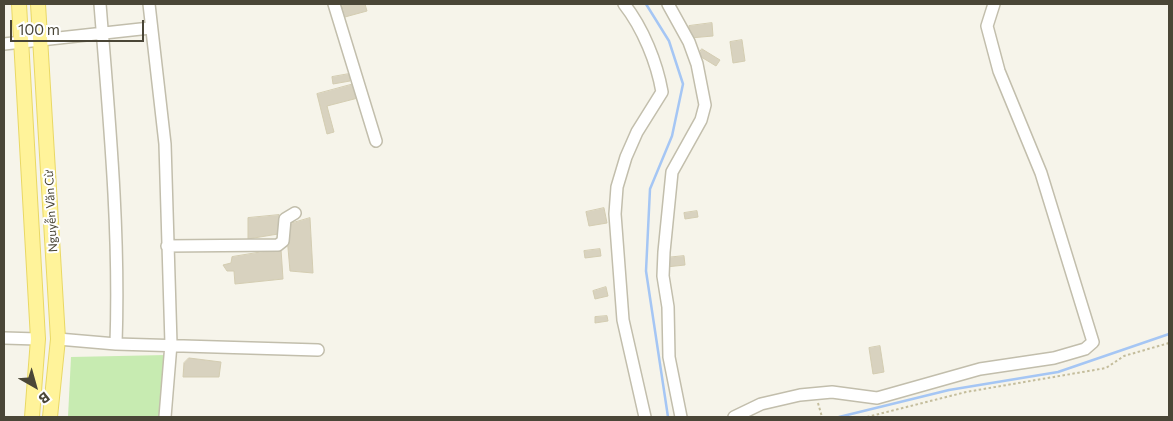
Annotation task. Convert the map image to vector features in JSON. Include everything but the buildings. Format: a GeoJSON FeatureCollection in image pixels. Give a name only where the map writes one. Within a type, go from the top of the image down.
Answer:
{"type":"FeatureCollection","features":[{"type":"Feature","properties":{"kind":"main road","name":"Nguyễn Văn Cừ"},"geometry":{"type":"LineString","coordinates":[[19,4],[23,41],[38,340],[32,417]]}},
{"type":"Feature","properties":{"kind":"main road","name":"Nguyễn Văn Cừ"},"geometry":{"type":"LineString","coordinates":[[38,4],[42,38],[58,339],[50,417]]}},
{"type":"Feature","properties":{"kind":"main road"},"geometry":{"type":"LineString","coordinates":[[38,340],[58,339]]}},
{"type":"Feature","properties":{"kind":"street"},"geometry":{"type":"LineString","coordinates":[[100,4],[115,190],[118,284],[116,344]]}},
{"type":"Feature","properties":{"kind":"street"},"geometry":{"type":"LineString","coordinates":[[149,4],[150,28],[166,144],[167,246],[171,344],[165,417]]}},
{"type":"Feature","properties":{"kind":"street"},"geometry":{"type":"LineString","coordinates":[[334,4],[376,141]]}},
{"type":"Feature","properties":{"kind":"street"},"geometry":{"type":"LineString","coordinates":[[624,4],[631,13],[658,70],[662,92],[637,132],[626,157],[617,186],[615,214],[623,320],[645,417]]}},
{"type":"Feature","properties":{"kind":"street"},"geometry":{"type":"LineString","coordinates":[[668,4],[680,23],[697,64],[704,105],[701,120],[672,172],[662,276],[668,307],[669,357],[681,417]]}},
{"type":"Feature","properties":{"kind":"street"},"geometry":{"type":"LineString","coordinates":[[734,417],[761,404],[800,395],[832,392],[877,398],[980,369],[1054,358],[1085,349],[1093,342],[1041,173],[999,71],[987,26],[994,4]]}},
{"type":"Feature","properties":{"kind":"street"},"geometry":{"type":"LineString","coordinates":[[4,44],[42,38],[150,28]]}},
{"type":"Feature","properties":{"kind":"street"},"geometry":{"type":"LineString","coordinates":[[167,246],[278,245],[283,241],[285,218],[295,213]]}},
{"type":"Feature","properties":{"kind":"street"},"geometry":{"type":"LineString","coordinates":[[4,338],[38,340]]}},
{"type":"Feature","properties":{"kind":"street"},"geometry":{"type":"LineString","coordinates":[[58,339],[116,344],[171,344],[318,350]]}},
{"type":"Feature","properties":{"kind":"path"},"geometry":{"type":"LineString","coordinates":[[867,417],[966,392],[1106,368],[1124,356],[1169,343]]}},
{"type":"Feature","properties":{"kind":"green space"},"geometry":{"type":"Polygon","coordinates":[[[166,355],[161,417],[68,417],[71,357],[166,355]]]}},
{"type":"Feature","properties":{"kind":"waterway"},"geometry":{"type":"LineString","coordinates":[[646,4],[669,41],[683,84],[672,136],[650,189],[646,271],[668,417]]}},
{"type":"Feature","properties":{"kind":"waterway"},"geometry":{"type":"LineString","coordinates":[[839,417],[949,390],[1058,372],[1169,334]]}}]}
